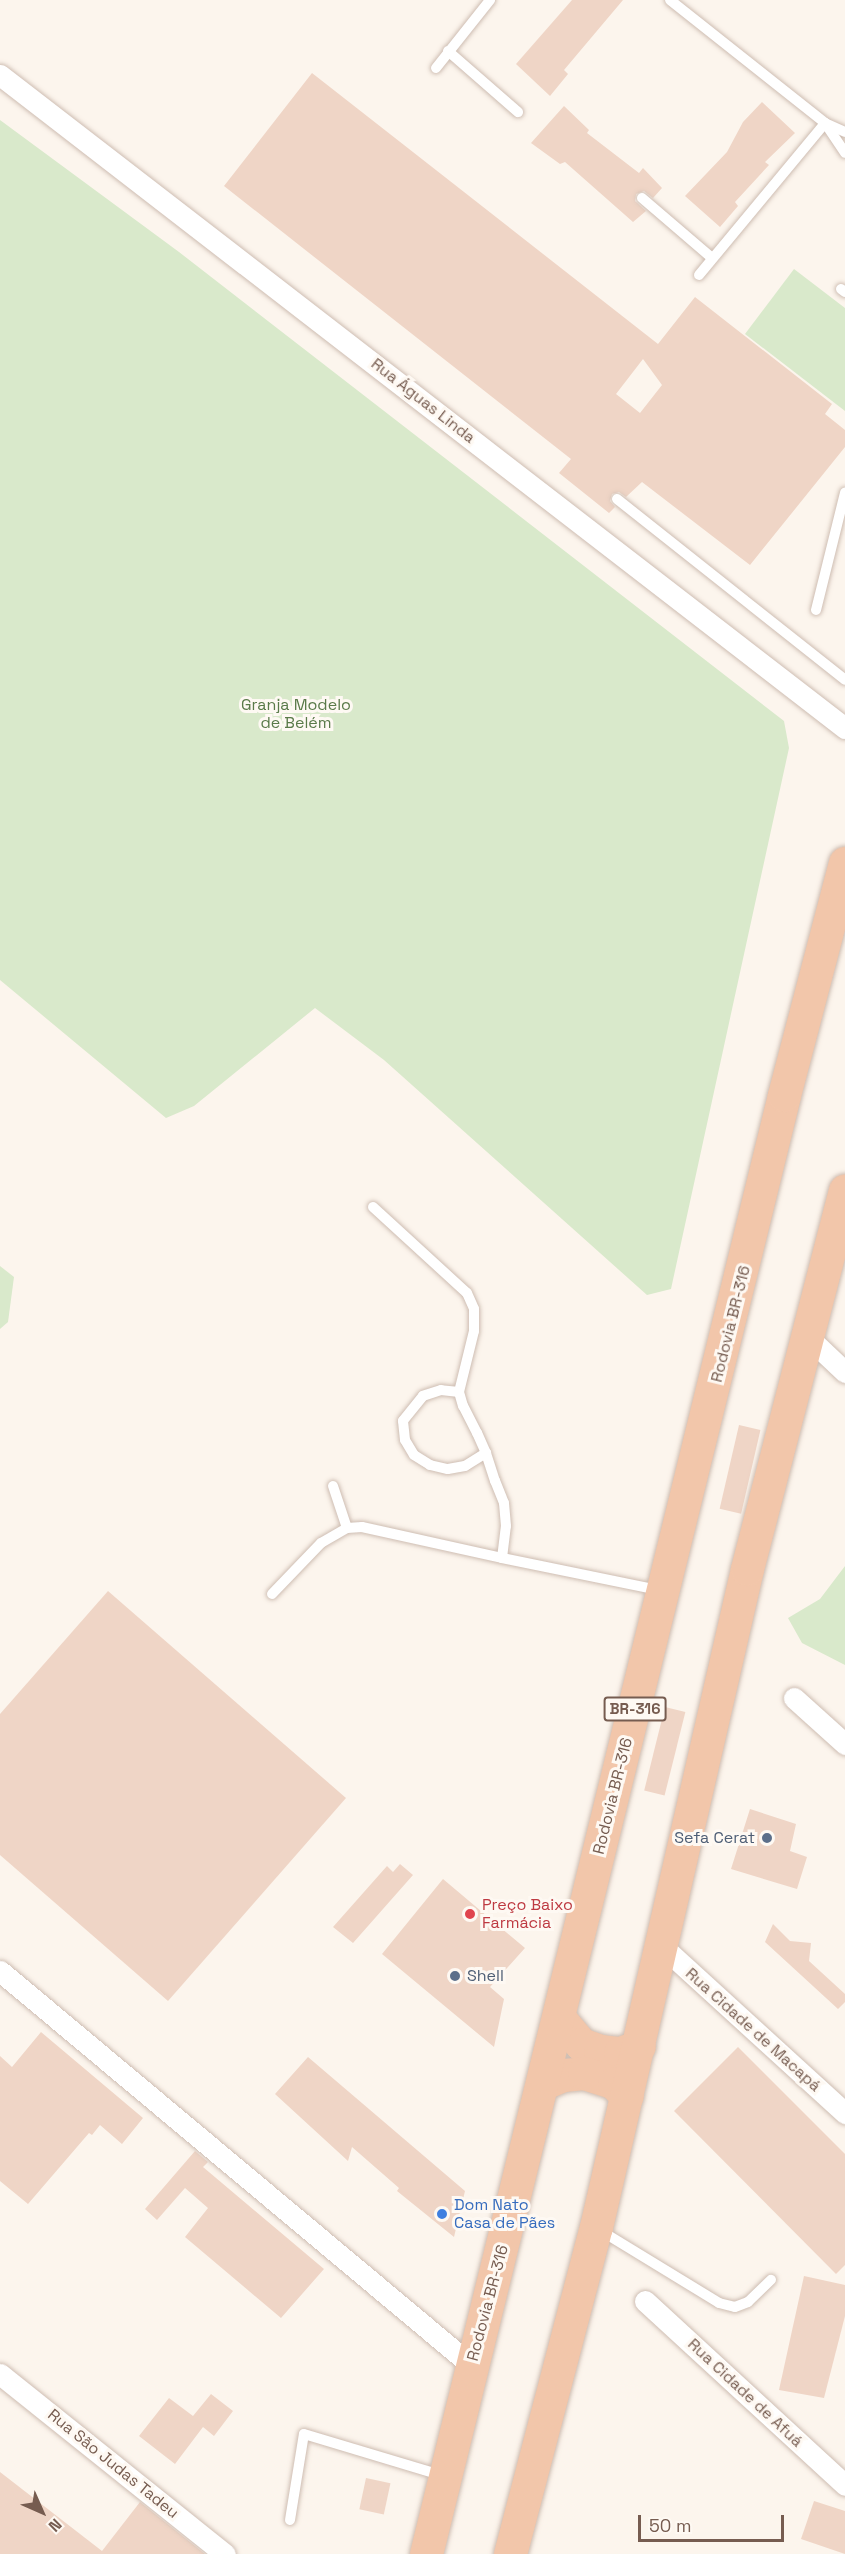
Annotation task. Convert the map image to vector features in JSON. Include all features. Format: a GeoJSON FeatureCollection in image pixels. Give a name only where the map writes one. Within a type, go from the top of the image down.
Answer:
{"type":"FeatureCollection","features":[{"type":"Feature","properties":{"kind":"highway","name":"Rodovia BR-316"},"geometry":{"type":"LineString","coordinates":[[426,2554],[471,2365],[560,2019],[784,1095],[845,863]]}},
{"type":"Feature","properties":{"kind":"highway"},"geometry":{"type":"LineString","coordinates":[[510,2554],[596,2228],[747,1569],[845,1190]]}},
{"type":"Feature","properties":{"kind":"highway"},"geometry":{"type":"LineString","coordinates":[[560,2019],[581,2043],[600,2051],[620,2053],[639,2046]]}},
{"type":"Feature","properties":{"kind":"highway"},"geometry":{"type":"LineString","coordinates":[[544,2084],[563,2075],[584,2073],[614,2083],[627,2096]]}},
{"type":"Feature","properties":{"kind":"street","name":"Rua Águas Linda"},"geometry":{"type":"LineString","coordinates":[[0,75],[845,728]]}},
{"type":"Feature","properties":{"kind":"street"},"geometry":{"type":"LineString","coordinates":[[808,1337],[845,1372]]}},
{"type":"Feature","properties":{"kind":"street"},"geometry":{"type":"LineString","coordinates":[[794,1698],[845,1744]]}},
{"type":"Feature","properties":{"kind":"street","name":"Rua Cidade de Macapá"},"geometry":{"type":"LineString","coordinates":[[662,1946],[845,2113]]}},
{"type":"Feature","properties":{"kind":"street"},"geometry":{"type":"LineString","coordinates":[[0,1971],[471,2365]]}},
{"type":"Feature","properties":{"kind":"street","name":"Rua Cidade de Afuá"},"geometry":{"type":"LineString","coordinates":[[645,2301],[845,2486]]}},
{"type":"Feature","properties":{"kind":"street","name":"Rua São Judas Tadeu"},"geometry":{"type":"LineString","coordinates":[[0,2374],[225,2554]]}},
{"type":"Feature","properties":{"kind":"lane"},"geometry":{"type":"LineString","coordinates":[[436,68],[490,0]]}},
{"type":"Feature","properties":{"kind":"lane"},"geometry":{"type":"LineString","coordinates":[[670,0],[825,123],[845,132]]}},
{"type":"Feature","properties":{"kind":"lane"},"geometry":{"type":"LineString","coordinates":[[448,51],[518,111]]}},
{"type":"Feature","properties":{"kind":"lane"},"geometry":{"type":"LineString","coordinates":[[825,123],[845,153]]}},
{"type":"Feature","properties":{"kind":"lane"},"geometry":{"type":"LineString","coordinates":[[699,275],[825,123]]}},
{"type":"Feature","properties":{"kind":"lane"},"geometry":{"type":"LineString","coordinates":[[642,198],[712,258]]}},
{"type":"Feature","properties":{"kind":"lane"},"geometry":{"type":"LineString","coordinates":[[816,610],[845,493]]}},
{"type":"Feature","properties":{"kind":"lane"},"geometry":{"type":"LineString","coordinates":[[617,498],[845,680]]}},
{"type":"Feature","properties":{"kind":"lane"},"geometry":{"type":"LineString","coordinates":[[373,1207],[467,1293],[474,1309],[474,1331],[459,1392],[486,1453],[504,1503],[506,1526],[502,1558]]}},
{"type":"Feature","properties":{"kind":"lane"},"geometry":{"type":"LineString","coordinates":[[459,1392],[441,1390],[423,1396],[412,1406],[403,1421],[405,1440],[414,1455],[448,1469],[465,1466],[486,1453]]}},
{"type":"Feature","properties":{"kind":"lane"},"geometry":{"type":"LineString","coordinates":[[333,1486],[347,1528]]}},
{"type":"Feature","properties":{"kind":"lane"},"geometry":{"type":"LineString","coordinates":[[272,1594],[321,1542],[347,1528],[362,1527],[664,1591]]}},
{"type":"Feature","properties":{"kind":"lane"},"geometry":{"type":"LineString","coordinates":[[596,2228],[719,2303],[735,2307],[748,2302],[771,2280]]}},
{"type":"Feature","properties":{"kind":"lane"},"geometry":{"type":"LineString","coordinates":[[290,2520],[304,2434],[444,2476]]}},
{"type":"Feature","properties":{"kind":"green space","name":"Granja Modelo de Belém"},"geometry":{"type":"Polygon","coordinates":[[[0,120],[179,252],[784,721],[789,748],[671,1289],[647,1295],[384,1060],[315,1008],[194,1106],[166,1118],[0,980],[0,120]]]}},
{"type":"Feature","properties":{"kind":"green space"},"geometry":{"type":"Polygon","coordinates":[[[794,269],[845,308],[845,411],[745,334],[794,269]]]}},
{"type":"Feature","properties":{"kind":"green space"},"geometry":{"type":"Polygon","coordinates":[[[0,1266],[14,1277],[8,1322],[0,1329],[0,1266]]]}},
{"type":"Feature","properties":{"kind":"green space"},"geometry":{"type":"Polygon","coordinates":[[[845,1566],[845,1665],[802,1643],[788,1618],[820,1599],[845,1566]]]}},
{"type":"Feature","properties":{"kind":"building"},"geometry":{"type":"Polygon","coordinates":[[[572,0],[623,0],[564,70],[568,74],[550,96],[516,64],[572,0]]]}},
{"type":"Feature","properties":{"kind":"building"},"geometry":{"type":"Polygon","coordinates":[[[312,73],[658,344],[695,297],[832,404],[825,414],[845,430],[845,447],[750,565],[642,482],[626,497],[619,492],[612,494],[610,501],[615,507],[609,513],[559,473],[571,459],[224,186],[312,73]],[[643,359],[616,394],[640,413],[662,385],[643,359]]]}},
{"type":"Feature","properties":{"kind":"building"},"geometry":{"type":"Polygon","coordinates":[[[762,102],[795,133],[765,162],[769,165],[735,202],[738,206],[720,227],[685,196],[727,152],[743,122],[762,102]]]}},
{"type":"Feature","properties":{"kind":"building"},"geometry":{"type":"Polygon","coordinates":[[[564,106],[589,130],[587,133],[639,173],[643,168],[662,188],[653,198],[644,191],[636,194],[635,201],[646,211],[633,222],[565,162],[560,164],[531,143],[564,106]]]}},
{"type":"Feature","properties":{"kind":"building"},"geometry":{"type":"Polygon","coordinates":[[[739,1425],[760,1430],[741,1514],[720,1509],[739,1425]]]}},
{"type":"Feature","properties":{"kind":"building"},"geometry":{"type":"Polygon","coordinates":[[[108,1591],[346,1798],[168,2001],[0,1855],[0,1714],[108,1591]]]}},
{"type":"Feature","properties":{"kind":"building"},"geometry":{"type":"Polygon","coordinates":[[[665,1707],[685,1712],[665,1796],[644,1790],[665,1707]]]}},
{"type":"Feature","properties":{"kind":"building","name":"Sefa Cerat"},"geometry":{"type":"Polygon","coordinates":[[[750,1809],[796,1824],[790,1851],[807,1857],[797,1889],[731,1869],[750,1809]]]}},
{"type":"Feature","properties":{"kind":"building"},"geometry":{"type":"Polygon","coordinates":[[[400,1864],[413,1875],[353,1943],[333,1927],[387,1866],[393,1872],[400,1864]]]}},
{"type":"Feature","properties":{"kind":"building","name":"Shell"},"geometry":{"type":"Polygon","coordinates":[[[443,1879],[525,1948],[490,1987],[504,1999],[494,2047],[382,1954],[443,1879]]]}},
{"type":"Feature","properties":{"kind":"building"},"geometry":{"type":"Polygon","coordinates":[[[773,1924],[790,1941],[811,1943],[809,1961],[845,1994],[845,2002],[838,2009],[765,1942],[773,1924]]]}},
{"type":"Feature","properties":{"kind":"building"},"geometry":{"type":"Polygon","coordinates":[[[41,2032],[143,2118],[122,2144],[100,2125],[92,2135],[89,2133],[28,2204],[0,2181],[0,2056],[12,2067],[41,2032]]]}},
{"type":"Feature","properties":{"kind":"building"},"geometry":{"type":"Polygon","coordinates":[[[738,2047],[845,2154],[845,2265],[836,2274],[674,2111],[738,2047]]]}},
{"type":"Feature","properties":{"kind":"building"},"geometry":{"type":"Polygon","coordinates":[[[308,2057],[465,2191],[454,2237],[397,2191],[399,2188],[352,2147],[348,2161],[275,2094],[308,2057]]]}},
{"type":"Feature","properties":{"kind":"building"},"geometry":{"type":"Polygon","coordinates":[[[195,2151],[208,2162],[203,2167],[324,2269],[281,2318],[185,2237],[208,2208],[185,2188],[157,2220],[145,2209],[195,2151]]]}},
{"type":"Feature","properties":{"kind":"building"},"geometry":{"type":"Polygon","coordinates":[[[804,2276],[845,2285],[845,2316],[824,2398],[779,2390],[804,2276]]]}},
{"type":"Feature","properties":{"kind":"building"},"geometry":{"type":"Polygon","coordinates":[[[211,2394],[233,2411],[214,2436],[203,2427],[175,2464],[139,2436],[169,2398],[193,2416],[211,2394]]]}},
{"type":"Feature","properties":{"kind":"building"},"geometry":{"type":"Polygon","coordinates":[[[0,2472],[102,2551],[140,2502],[205,2554],[0,2554],[0,2472]]]}},
{"type":"Feature","properties":{"kind":"building"},"geometry":{"type":"Polygon","coordinates":[[[366,2478],[390,2483],[384,2514],[359,2509],[366,2478]]]}},
{"type":"Feature","properties":{"kind":"building"},"geometry":{"type":"Polygon","coordinates":[[[814,2501],[845,2511],[845,2554],[801,2539],[814,2501]]]}},
{"type":"Feature","properties":{"kind":"place","name":"Sefa Cerat"},"geometry":{"type":"Point","coordinates":[767,1838]}},
{"type":"Feature","properties":{"kind":"place","name":"Preço Baixo Farmácia"},"geometry":{"type":"Point","coordinates":[470,1914]}},
{"type":"Feature","properties":{"kind":"place","name":"Shell"},"geometry":{"type":"Point","coordinates":[455,1976]}},
{"type":"Feature","properties":{"kind":"place","name":"Dom Nato Casa de Pães"},"geometry":{"type":"Point","coordinates":[442,2214]}}]}
